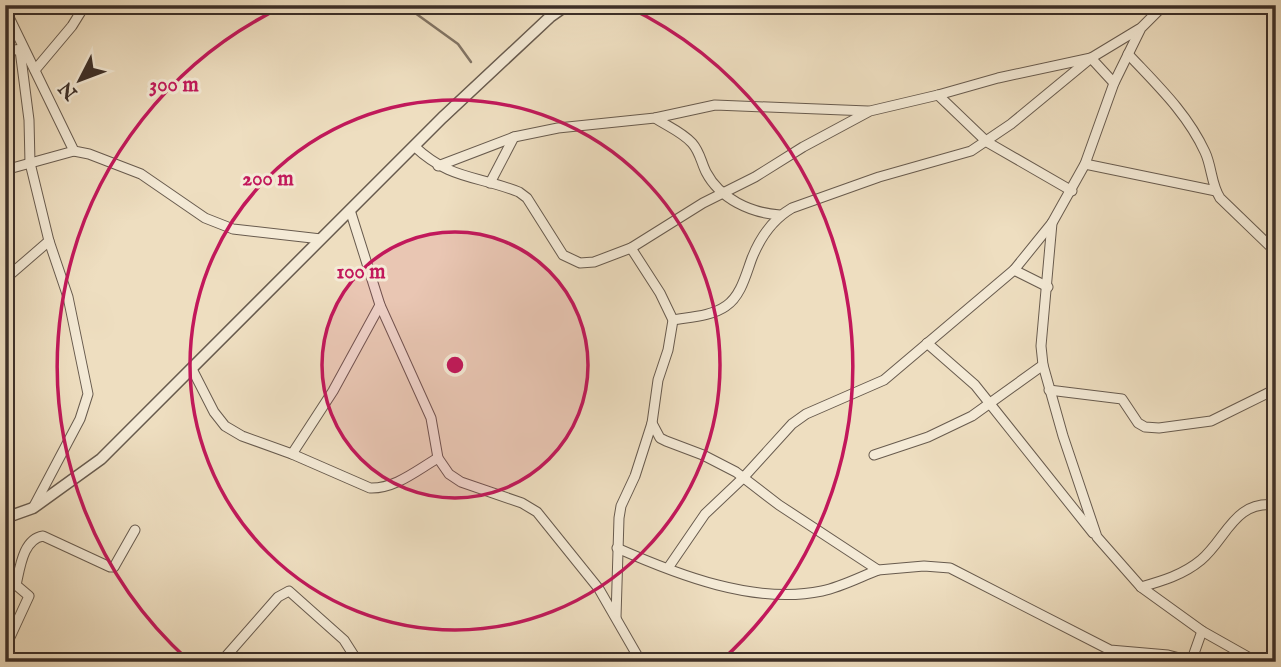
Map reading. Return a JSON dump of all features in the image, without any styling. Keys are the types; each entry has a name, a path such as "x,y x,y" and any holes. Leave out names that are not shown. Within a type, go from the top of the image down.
{"street":[{"path":"35,71 72,26 85,5"},
{"path":"5,518 33,508 101,459 414,146 550,17 567,5"},
{"path":"673,320 714,312 734,299 753,255 779,215 878,177 952,158 987,142 1091,58 1141,28 1164,5"},
{"path":"5,9 74,151"},
{"path":"668,568 705,514 743,478 792,424 806,414 884,380 1014,270 1052,223 1072,191 1115,83 1141,28"},
{"path":"5,51 23,49"},
{"path":"23,49 30,163 49,242 68,297 88,394 80,419 33,508"},
{"path":"1128,54 1171,99 1191,126 1206,155 1216,191 1229,208 1276,252"},
{"path":"414,146 438,166 452,173 519,192 527,198 557,248 568,259 594,262 631,248 870,111 998,78 1091,58"},
{"path":"1091,58 1115,83"},
{"path":"938,95 987,142 1072,191"},
{"path":"438,166 514,137 558,128 655,118 728,104 870,111"},
{"path":"655,118 691,142 699,153 705,171 722,194 763,214 779,215"},
{"path":"490,183 514,137"},
{"path":"5,170 74,151 89,154 141,174 205,218 233,229 321,239"},
{"path":"1085,164 1216,191"},
{"path":"350,210 380,305 430,418 438,458 449,474 461,482 522,503 537,512 599,589 638,660"},
{"path":"1052,223 1041,346 1043,365 1097,537"},
{"path":"5,279 49,242"},
{"path":"616,620 617,548 621,506 635,477 652,423 673,320 660,293 631,248"},
{"path":"1014,270 1048,287"},
{"path":"292,454 333,391 380,305"},
{"path":"927,343 962,372 1141,587 1202,631 1256,662"},
{"path":"874,456 928,437 972,416 1043,365"},
{"path":"192,369 214,412 225,426 242,436 292,454 370,488 382,488 438,458"},
{"path":"1049,390 1122,399 1138,423 1145,427 1159,428 1211,421 1276,389"},
{"path":"652,423 660,438 704,455 743,478 790,513 878,570"},
{"path":"1141,587 1170,579 1202,559 1243,512 1253,505 1276,505"},
{"path":"5,648 29,596 16,585 28,544 35,537 43,536 110,568 114,567 135,530"},
{"path":"617,548 711,583 761,593 818,592 878,570 924,566 950,569 1110,650 1168,655 1193,661 1202,631"},
{"path":"221,662 278,597 289,591 344,640 358,662"}],"waterway":[{"path":"404,5 458,44 471,62"}]}
